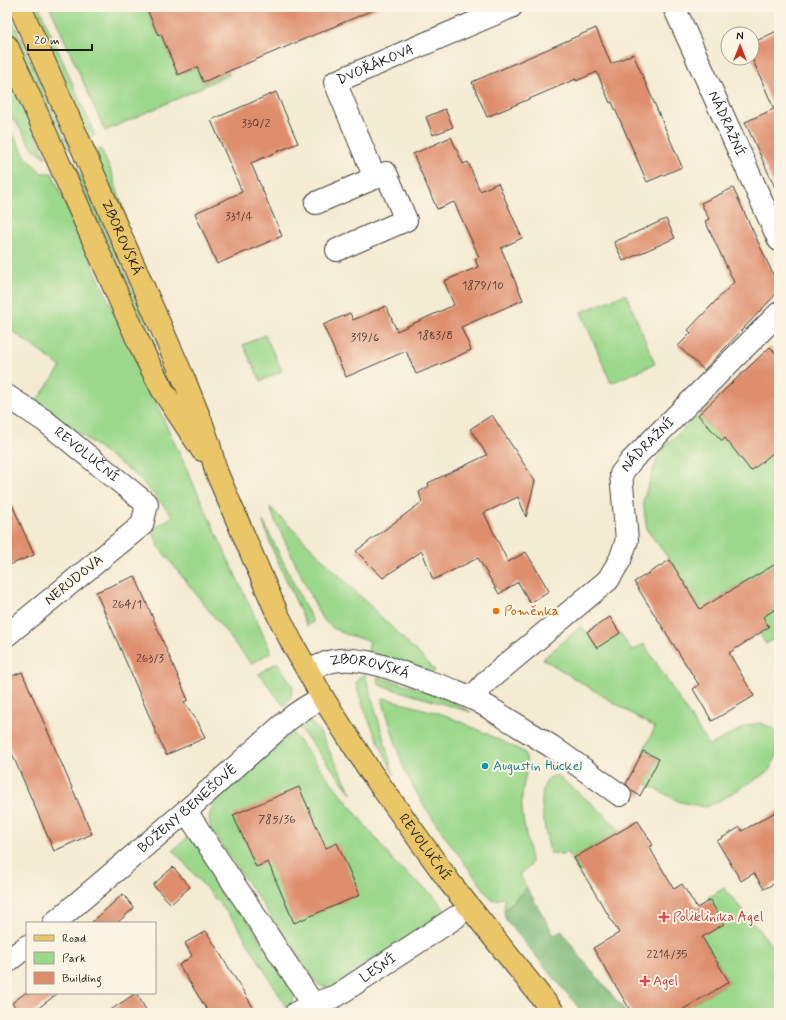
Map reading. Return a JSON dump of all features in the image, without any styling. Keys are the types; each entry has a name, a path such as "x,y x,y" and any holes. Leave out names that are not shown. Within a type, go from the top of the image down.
{"main road":[{"name":"ZBOROVSKÁ","path":"20,7 188,391 204,431 216,471 277,613 309,672"},
{"name":"ZBOROVSKÁ","path":"7,46 143,352 163,391 216,471"},
{"name":"REVOLUČNÍ","path":"309,672 323,698 370,771 451,884 554,1013"}],"street":[{"name":"DVOŘÁKOVA","path":"375,178 335,82 511,7"},
{"name":"NÁDRAŽNÍ","path":"674,7 779,240"},
{"path":"316,202 386,173 406,220 337,250"},
{"name":"NÁDRAŽNÍ","path":"472,698 487,681 608,580 620,560 627,540 621,474 631,461 779,313"},
{"name":"REVOLUČNÍ","path":"7,396 45,421 147,504 142,525"},
{"name":"NERUDOVA","path":"7,635 142,525"},
{"name":"ZBOROVSKÁ","path":"309,672 322,664 332,661 341,660 367,662 456,691 472,698 551,746 620,795"},
{"name":"BOŽENY BENEŠOVÉ","path":"55,922 186,812 293,716 307,706 323,698"},
{"path":"186,812 304,1008"},
{"name":"LESNÍ","path":"304,1008 336,996 456,917"},
{"path":"7,962 26,947"}],"green space":[{"path":"29,7 39,7 95,135 87,139"},
{"path":"50,7 146,7 158,35 161,34 178,75 197,67 204,82 228,72 229,75 105,131"},
{"path":"7,8 69,148 65,150 7,19"},
{"path":"7,70 46,158 32,147 15,121 7,116"},
{"path":"7,128 26,157 42,173 52,173 92,264 271,652 251,664 159,547 152,530 173,516 138,477 36,401 61,367 7,327 7,173 14,169 7,153"},
{"path":"101,149 111,171 126,217 122,218 93,152"},
{"path":"74,160 156,344 154,347 152,346 71,162"},
{"path":"626,294 655,364 611,383 581,312"},
{"path":"265,335 282,371 261,381 243,345"},
{"path":"779,387 779,562 721,596 728,652 670,560 647,530 643,501 660,451 698,415 722,441"},
{"path":"270,507 435,670 433,673 368,652 370,641 343,633 331,627 321,617"},
{"path":"263,521 313,622 307,626 271,546"},
{"path":"779,607 779,636 766,644 759,633 763,617"},
{"path":"581,626 597,647 620,633 632,651 644,644 709,746 748,725 760,723 773,728 779,738 779,752 768,772 706,807 680,802 646,784 659,759 643,751 655,728 543,659"},
{"path":"277,662 293,686 291,697 284,706 259,674"},
{"path":"365,674 394,775 369,721 358,691 356,683 359,677"},
{"path":"377,677 408,685 448,700 471,712 379,685"},
{"path":"384,698 445,715 524,752 527,768 522,795 522,812 531,862 528,868 519,874 527,888 508,906 504,912 505,898 492,900 423,804 404,770 382,699"},
{"path":"305,722 311,723 318,729 352,794 298,726"},
{"path":"292,732 395,863 436,898 446,912 333,987 323,987 316,982 212,831 209,818 210,812 216,801"},
{"path":"557,775 605,815 620,831 578,855 577,853 574,855 582,871 579,873 567,852 563,854 550,853 544,824 542,801 546,783 551,777"},
{"path":"188,837 194,840 222,881 216,886 227,902 234,898 294,994 293,1000 287,1008 236,923 173,850"},
{"path":"527,888 554,935 562,931 577,953 627,1013 583,1013 506,920 504,912 508,906"},
{"path":"724,888 779,954 779,1013 677,1013 729,982 702,937 713,905 708,898"}],"building":[{"path":"146,7 380,7 203,82 197,67 178,75 161,34 158,35"},
{"path":"596,28 611,64 633,54 682,167 647,182 612,102 610,103 597,72 576,81 576,79 487,117 472,82"},
{"path":"779,30 779,196 745,122 774,109 755,66 760,66 760,39"},
{"path":"276,92 298,143 251,163 282,236 217,264 195,213 242,192 211,120"},
{"path":"445,109 453,127 433,135 426,117"},
{"path":"451,137 463,164 468,162 480,191 498,183 522,238 501,248 523,300 461,327 471,350 441,364 416,374 406,351 346,377 323,325 350,313 353,320 386,306 397,331 454,305 444,281 478,267 475,259 479,257 454,202 437,209 413,154"},
{"path":"733,188 779,287 779,291 704,370 678,346 691,333 688,330 734,282 705,221 709,219 701,203"},
{"path":"666,219 675,238 623,261 614,242"},
{"path":"770,347 779,357 779,448 751,471 725,438 722,441 698,415"},
{"path":"492,415 535,481 526,517 518,497 484,513 508,562 526,552 549,591 530,603 518,582 499,594 478,558 433,580 422,551 383,578 356,551 422,502 419,492 429,486 428,483 487,455 470,429"},
{"path":"7,493 34,555 7,566"},
{"path":"670,560 700,609 779,562 779,607 763,617 769,627 729,653 754,696 712,721 693,689 699,685 634,582"},
{"path":"135,576 188,700 184,702 198,722 205,738 166,755 96,592"},
{"path":"610,617 620,633 597,648 587,632"},
{"path":"22,672 92,834 54,851 7,742 7,678"},
{"path":"643,751 659,759 640,796 632,791 626,784"},
{"path":"299,787 326,848 337,843 360,895 294,923 268,862 256,867 233,815"},
{"path":"779,810 779,881 764,889 754,873 741,881 717,841 740,827 742,831"},
{"name":"Poliklinika Agel","path":"638,821 653,845 649,847 674,889 682,884 697,908 710,900 724,924 702,937 729,982 677,1013 632,1013 593,948 619,933 574,858"},
{"path":"173,867 190,887 171,904 153,885"},
{"path":"123,894 134,908 118,922 92,922"},
{"path":"206,931 253,1007 244,1013 209,1013 179,965 192,956 185,943"},
{"path":"25,993 57,994 32,1013 19,1013 12,1003"},
{"path":"137,994 148,1013 106,1013"}],"place":[{"name":"Poměnka","path":"496,611"},
{"name":"Augustin Hückel","path":"485,766"},
{"name":"Poliklinika Agel","path":"664,917"},
{"name":"Agel","path":"645,981"}]}
